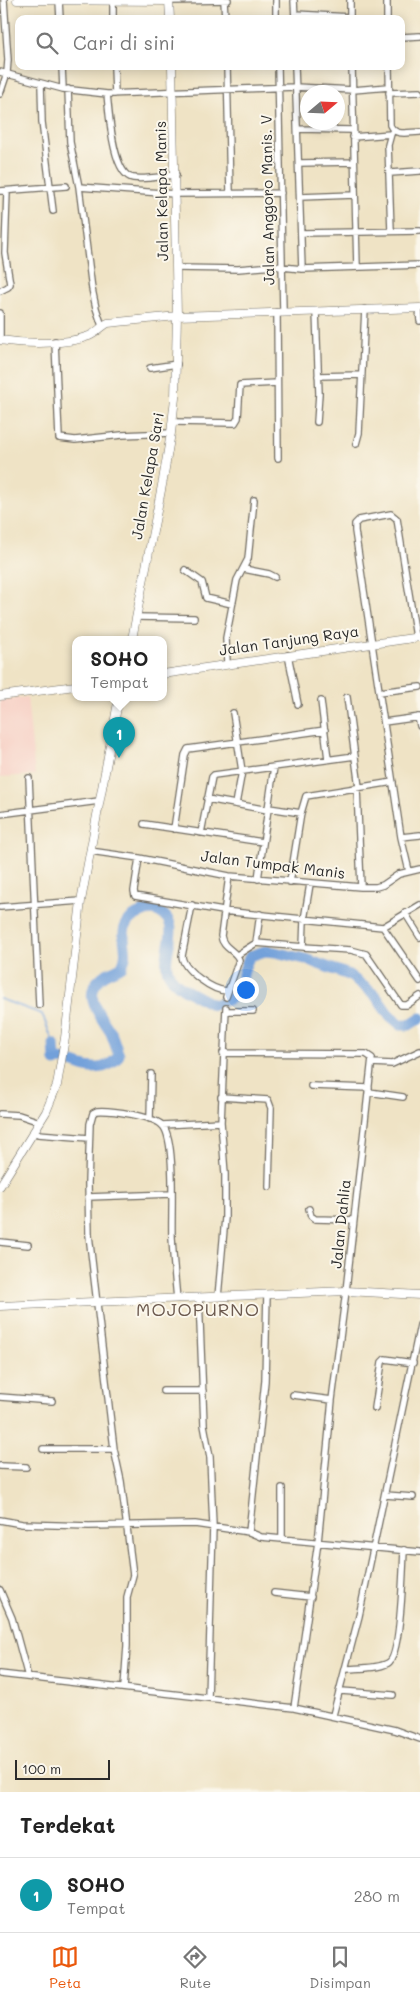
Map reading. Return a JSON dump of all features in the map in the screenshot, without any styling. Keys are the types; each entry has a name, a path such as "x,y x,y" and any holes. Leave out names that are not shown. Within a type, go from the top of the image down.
{"street":[{"path":"0,94 7,73 8,60 4,0"},
{"path":"17,0 228,0"},
{"path":"224,0 225,15"},
{"path":"276,0 276,15"},
{"path":"294,0 295,15"},
{"path":"350,0 350,15"},
{"path":"387,0 387,15"},
{"path":"60,1 60,15"},
{"path":"113,1 113,15"},
{"path":"169,1 170,15"},
{"path":"405,37 420,36"},
{"path":"63,70 70,142 79,188 92,289 102,326"},
{"path":"114,70 115,94"},
{"name":"Jalan Kelapa Manis","path":"172,70 176,175 177,316"},
{"path":"227,70 230,193"},
{"name":"Jalan Anggoro Manis. V","path":"278,70 282,267 277,383 278,458"},
{"path":"295,70 302,268"},
{"path":"352,70 352,130 358,267"},
{"path":"389,70 390,125 392,132 388,145 391,231"},
{"path":"0,72 41,84 107,94 295,87 420,92"},
{"path":"41,84 42,122 53,211"},
{"path":"107,94 112,144 126,173 134,178 176,175"},
{"path":"298,130 352,130"},
{"path":"353,137 392,132 420,132"},
{"path":"299,163 354,162"},
{"path":"390,173 420,171"},
{"path":"0,291 10,284 4,253 3,191 66,186"},
{"path":"79,188 175,194 282,193"},
{"path":"300,197 355,195"},
{"path":"301,233 420,232"},
{"path":"176,268 238,269 420,265"},
{"path":"0,313 0,340 13,342 82,338 91,335 108,323 177,316 419,308 420,321"},
{"path":"356,444 359,433 365,309"},
{"path":"316,311 317,422"},
{"name":"Jalan Kelapa Sari","path":"133,636 173,422 177,364 177,316"},
{"path":"55,341 59,438 75,440 122,435 171,433"},
{"path":"150,368 177,364"},
{"path":"318,376 361,375"},
{"path":"173,422 235,423 238,418 240,385 277,383"},
{"path":"227,664 226,638 237,580 248,559 254,500"},
{"path":"409,871 401,837 355,524 359,520 388,514 396,517 418,637"},
{"path":"244,569 275,577"},
{"path":"185,570 202,582 206,598 232,604"},
{"path":"136,617 194,618"},
{"name":"Jalan Tanjung Raya","path":"167,673 418,637"},
{"path":"288,655 298,704"},
{"path":"0,696 72,686"},
{"path":"379,692 420,686"},
{"path":"348,697 358,788 360,888"},
{"path":"0,1186 40,1122 53,1096 60,1073 81,901 118,701"},
{"path":"321,701 328,759"},
{"path":"233,714 242,770 236,804"},
{"path":"384,722 419,717 420,726"},
{"path":"174,829 185,755 188,749 324,730"},
{"path":"201,833 207,799 214,775 355,756"},
{"path":"258,879 274,767"},
{"path":"29,778 39,1005"},
{"path":"290,882 301,813 307,795 393,782"},
{"path":"207,799 301,813"},
{"path":"0,814 99,801"},
{"path":"144,824 263,842"},
{"path":"401,837 420,835"},
{"name":"Jalan Tumpak Manis","path":"90,851 139,858 229,876 360,888 376,888 399,874 420,868"},
{"path":"139,858 134,895 223,912 383,927 420,905"},
{"path":"229,876 223,912 222,940 228,950 238,956"},
{"path":"304,947 304,920 310,884"},
{"path":"0,907 81,901"},
{"path":"192,906 182,956 183,962 192,972 214,989 227,994 237,968 238,956"},
{"path":"405,913 420,937"},
{"path":"256,943 260,914"},
{"path":"383,927 420,981"},
{"path":"238,956 256,943 351,950 366,954 401,1005 408,1005 420,996"},
{"path":"218,1297 224,1218 225,1174 220,1122 226,1010 254,1011"},
{"path":"224,1053 366,1054 372,1058 372,1062 392,1064 420,1051"},
{"name":"Jalan Dahlia","path":"294,1708 318,1542 332,1400 372,1062"},
{"path":"150,1119 151,1074"},
{"path":"310,1086 369,1090 403,1097"},
{"path":"221,1097 268,1100 271,1108 269,1187"},
{"path":"124,1688 127,1646 127,1597 133,1575 128,1525 114,1450 89,1235 88,1197 91,1117 97,1111 150,1119 162,1125 220,1122"},
{"path":"0,1114 19,1116 40,1122"},
{"path":"162,1125 166,1131 170,1149 172,1236 177,1299"},
{"path":"38,1134 90,1138"},
{"path":"88,1197 171,1194"},
{"path":"309,1209 311,1216 315,1219 354,1220"},
{"path":"0,1242 28,1245"},
{"path":"0,1306 346,1291 420,1296"},
{"path":"249,1532 266,1372 267,1294"},
{"path":"199,1297 204,1425 210,1457 213,1526 208,1698"},
{"path":"333,1715 346,1669 385,1495 420,1325"},
{"path":"375,1408 382,1362 386,1359 413,1363"},
{"path":"163,1391 203,1392"},
{"path":"293,1395 332,1400"},
{"path":"0,1397 52,1401"},
{"path":"43,1449 114,1450"},
{"path":"0,1466 26,1467"},
{"path":"282,1488 282,1538"},
{"path":"385,1495 413,1497"},
{"path":"0,1520 22,1524 89,1526 181,1524 213,1526 249,1532 257,1536 420,1552"},
{"path":"346,1669 387,1664 393,1659 400,1621 404,1550"},
{"path":"0,1590 12,1618 28,1677"},
{"path":"274,1593 311,1598"},
{"path":"0,1674 294,1708 395,1730 420,1739"},
{"path":"340,1691 393,1695"}],"shaded area":[{"path":"27,697 35,775 0,777 0,700"}],"waterway":[{"path":"54,1044 55,1061 67,1061 89,1068 108,1065 119,1055 111,1033 98,1013 93,998 93,991 102,977 122,966 125,954 124,930 127,923 137,915 150,910 159,912 170,924 171,932 167,957 169,974 177,984 213,1005 225,1001 238,992 245,965 250,956 265,951 305,959 349,975 375,995 389,1015 401,1025 409,1025 420,1018"},
{"path":"0,999 42,1014 54,1044"}],"place":[{"name":"SOHO","path":"119,758"}],"district":[{"name":"MOJOPURNO","path":"198,1310"}]}
